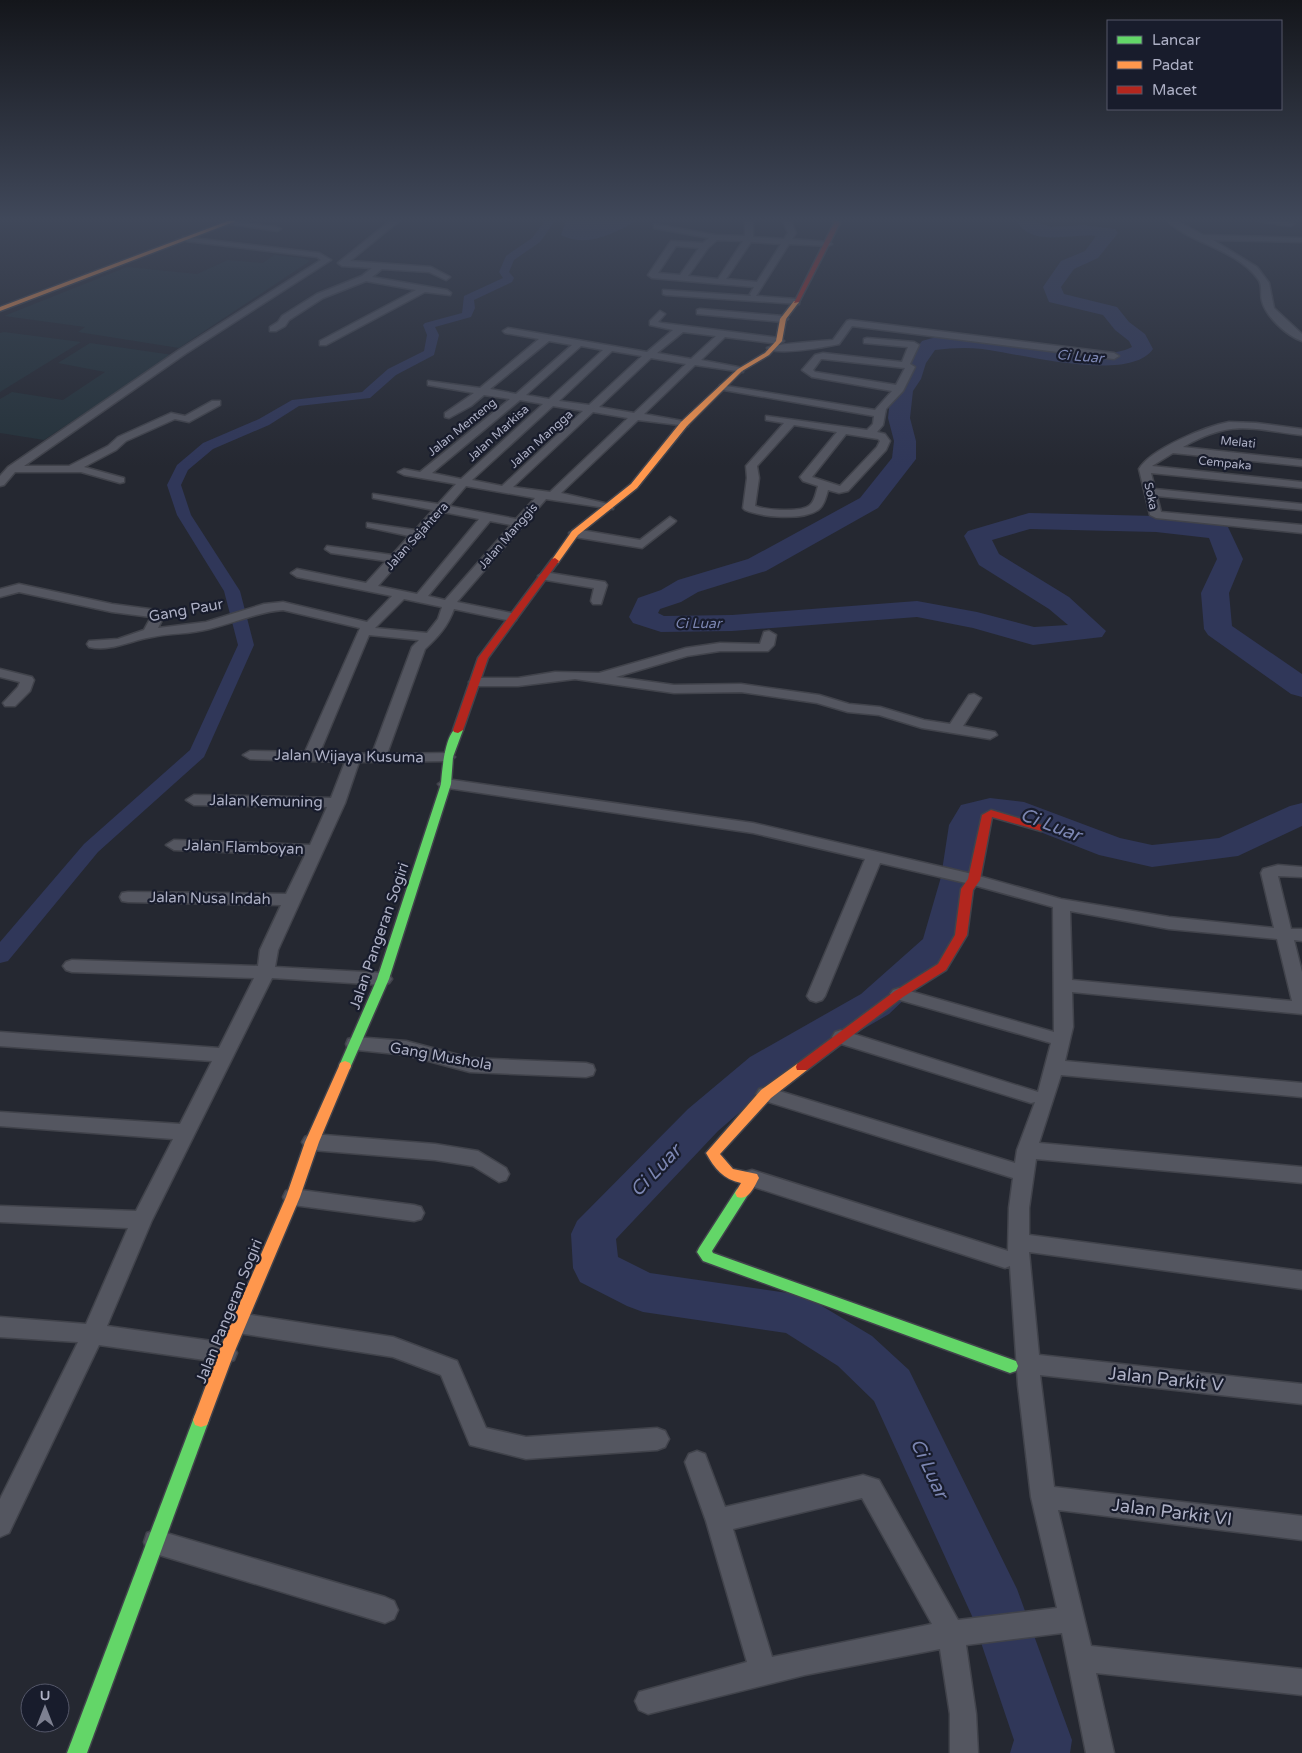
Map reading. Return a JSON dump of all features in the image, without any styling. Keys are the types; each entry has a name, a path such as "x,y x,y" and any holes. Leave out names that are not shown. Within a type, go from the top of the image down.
{"main road":[{"path":"0,309 16,303"},
{"path":"776,344 782,319 795,303"},
{"name":"Jalan Pangeran Sogiri","path":"78,1753 226,1353 293,1197 312,1142 383,979 446,784 448,757 484,658 511,617 584,523 609,507 639,481 684,424 740,370 766,354 776,344"},
{"path":"752,1178 735,1178 725,1173 720,1168 713,1153 766,1094 899,994 942,967 954,950 961,935 969,879 987,815 991,813 1041,828"},
{"path":"752,1178 704,1250 706,1255 1020,1365"}],"street":[{"path":"0,483 12,469 182,352 260,303"},
{"path":"274,329 282,324 284,319 309,303"},
{"path":"323,343 398,303"},
{"path":"1267,303 1286,327 1301,337"},
{"path":"700,312 782,319"},
{"path":"660,314 655,319 655,325 803,347 836,342 850,323 1114,356"},
{"name":"Jalan Mangga","path":"506,489 650,354 681,329"},
{"path":"508,331 740,370"},
{"name":"Jalan Manggis","path":"378,758 398,698 419,647 444,619 449,603 518,524 637,416 723,334"},
{"path":"449,415 483,391 546,338"},
{"path":"867,341 914,345 905,365"},
{"name":"Jalan Menteng","path":"422,475 517,398 579,343"},
{"name":"Jalan Markisa","path":"464,482 610,348"},
{"path":"869,434 878,426 880,411 899,389 910,367 823,356 818,357 807,370 812,374 899,389"},
{"path":"432,383 684,424"},
{"path":"726,384 880,411"},
{"path":"73,468 112,448 122,439 175,415 185,420 216,403"},
{"path":"770,418 881,436 885,441 852,483 839,490 806,477 843,431"},
{"path":"792,421 751,466 752,478 749,508 764,512 793,513 808,510 816,506 824,484"},
{"name":"Soka","path":"1302,432 1230,425 1170,449 1146,465 1145,469 1156,515 1302,529"},
{"name":"Melati","path":"1170,449 1302,462"},
{"path":"0,469 73,468 120,480"},
{"name":"Cempaka","path":"1145,469 1302,485"},
{"name":"Jalan Sejahtera","path":"404,472 609,507"},
{"name":"Jalan Sejahtera","path":"368,589 397,559 464,482"},
{"path":"1150,492 1302,507"},
{"path":"377,496 518,524"},
{"path":"420,598 487,518"},
{"path":"575,533 642,544 670,521"},
{"path":"371,525 418,534"},
{"path":"331,549 397,559"},
{"name":"Jalan Sejahtera","path":"297,573 511,617"},
{"path":"544,576 602,585 597,601"},
{"path":"0,593 9,589 19,588 112,608 159,614 149,633"},
{"path":"312,755 366,629 401,594"},
{"name":"Gang Paur","path":"94,644 119,643 149,633 207,626 269,607 283,606 366,629"},
{"path":"366,629 429,636"},
{"path":"601,677 686,652 720,647 763,648 768,645 769,635"},
{"path":"0,673 27,680 25,688 10,703"},
{"path":"476,682 518,682 555,676 601,677 646,686 674,689 741,688 819,699 848,708 880,711 922,724 990,735"},
{"path":"954,728 974,698"},
{"name":"Jalan Wijaya Kusuma","path":"250,755 378,758 448,757"},
{"path":"0,1525 93,1334 142,1220 184,1132 266,972 268,950 337,803 354,757"},
{"path":"446,784 752,828 969,879 1061,904 1169,923 1244,932 1302,935"},
{"name":"Jalan Kemuning","path":"194,800 337,803"},
{"name":"Jalan Flamboyan","path":"174,845 314,850"},
{"path":"816,996 874,857"},
{"path":"1063,985 1302,1008 1282,933 1274,884 1269,873 1278,870 1302,872"},
{"name":"Jalan Nusa Indah","path":"128,897 293,900"},
{"path":"1061,904 1064,1027 1046,1098 1027,1150 1019,1208 1020,1365 1029,1385 1043,1497 1081,1658 1100,1753"},
{"path":"72,966 266,972 383,979"},
{"path":"899,994 1049,1037"},
{"path":"841,1038 1031,1096"},
{"path":"0,1039 225,1055"},
{"name":"Gang Mushola","path":"355,1044 406,1048 470,1065 586,1070"},
{"path":"1053,1067 1302,1090"},
{"path":"766,1094 1017,1171"},
{"path":"0,1119 184,1132"},
{"path":"312,1142 435,1152 478,1159 499,1174"},
{"path":"1027,1150 1302,1174"},
{"path":"752,1178 1005,1259"},
{"path":"293,1197 414,1214"},
{"path":"0,1214 142,1220"},
{"path":"1018,1242 1302,1280"},
{"path":"238,1323 393,1348 448,1368 478,1437 526,1448 657,1439"},
{"path":"0,1327 93,1334 226,1353"},
{"name":"Jalan Parkit V","path":"1020,1365 1302,1394"},
{"path":"696,1462 718,1521 763,1671"},
{"path":"718,1521 867,1486 875,1495 955,1633 963,1714 964,1753"},
{"name":"Jalan Parkit VI","path":"1043,1497 1302,1528"},
{"path":"156,1542 385,1610"},
{"path":"648,1701 763,1671 955,1633 1072,1619"},
{"path":"1081,1658 1302,1682"}],"shaded area":[{"path":"37,303 247,303 179,348 78,332 85,327 4,316"},
{"path":"0,333 81,342 0,392"},
{"path":"90,343 173,355 44,440 0,433 0,399 12,392 63,400 105,372 58,363"}],"waterway":[{"path":"0,956 91,848 198,753 246,645 232,591 184,515 174,485 182,468 208,446 264,422 296,403 366,395 392,372 430,353 433,335 429,325 467,315 468,303"},
{"name":"Ci Luar","path":"1076,303 1110,311 1122,326 1138,338 1143,349 1129,357 1108,360 1057,356 981,342 955,341 929,345 916,362 910,379 902,391 899,418 905,441 904,459 869,503 842,516 757,565 688,586 671,596 648,604 643,617 661,624 732,623 917,609 977,620 1033,636 1092,631 1059,603 988,559 977,536 1029,521 1156,524 1219,532 1230,559 1215,593 1218,629 1302,688"},
{"name":"Ci Luar","path":"1040,1753 1043,1740 997,1609 892,1386 855,1351 795,1314 643,1292 596,1268 593,1234 703,1120 764,1068 875,1004 940,944 959,877 966,825 973,812 990,808 1012,809 1111,847 1152,856 1226,848 1302,813"},
{"path":"1043,1740 1053,1753"}],"traffic: fast":[{"path":"345,1066 383,979 446,784 448,757 458,730"},
{"path":"742,1193 704,1252 708,1257 1010,1366"},
{"path":"77,1753 201,1420"}],"traffic: slow":[{"path":"0,309 16,303"},
{"path":"555,561 575,533 634,486 684,424 740,370 767,354 779,341 783,319 795,303"},
{"path":"201,1420 226,1353 293,1197 312,1142 345,1066"},
{"path":"742,1193 752,1178 738,1177 728,1173 720,1165 713,1153 766,1094 802,1067"}],"traffic: jam":[{"path":"458,730 483,658 555,561"},
{"path":"802,1067 899,994 942,967 961,935 967,889 974,880 987,815 991,813 1041,828"}]}
